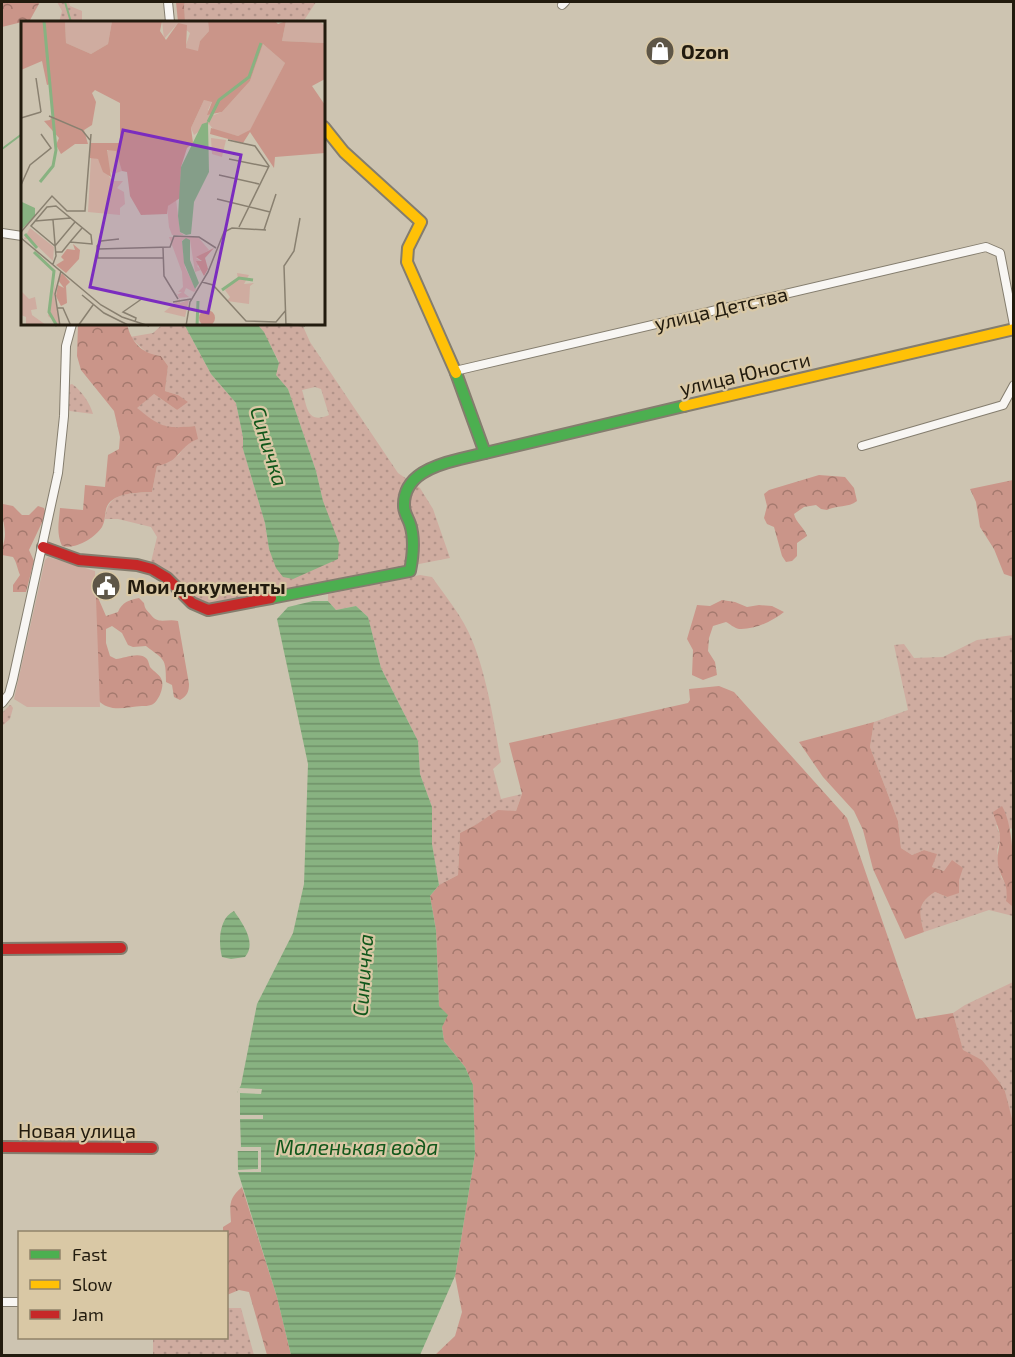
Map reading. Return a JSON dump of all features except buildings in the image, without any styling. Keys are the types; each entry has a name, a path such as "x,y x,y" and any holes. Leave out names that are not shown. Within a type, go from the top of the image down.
{"street":[{"path":"168,2 170,21"},
{"path":"326,130 344,152 421,222 408,248 407,262 455,371 485,453"},
{"path":"2,232 21,236"},
{"name":"улица Детства","path":"455,371 986,247 1000,253 1014,327"},
{"path":"2,703 9,693 13,679 58,473 64,416 66,346 71,326"},
{"name":"улица Юности","path":"43,548 67,557 91,562 138,565 153,569 167,578 192,604 208,610 410,571 413,543 404,507 409,482 424,470 485,453 1014,327"},
{"path":"862,446 1003,405 1014,385"},
{"path":"2,949 121,948"},
{"name":"Новая улица","path":"2,1147 152,1148"},
{"path":"2,1302 18,1302"}],"shaded area":[{"path":"57,2 69,2 70,6 82,11 82,21 59,21 62,11"},
{"path":"184,2 316,2 304,21 185,21"},
{"path":"161,326 185,326 211,374 236,403 243,437 243,449 265,523 269,549 323,501 316,471 288,389 275,375 279,362 259,326 303,326 310,342 398,473 420,488 433,509 450,558 213,604 201,602 164,568 151,562 157,537 151,527 118,519 105,519 110,503 115,499 128,494 152,492 157,466 179,455 195,426 163,426 136,408 154,394 177,410 178,395 165,391 168,366 161,356 149,355 130,337 153,333","holes":["315,387 321,389 329,415 321,417 312,415 302,390"]},
{"path":"72,384 85,397 93,414 68,409 69,385"},
{"path":"48,557 95,571 100,707 27,707 14,699 45,560"},
{"path":"420,575 432,577 464,623 472,640 490,700 501,762 493,769 501,799 522,794 516,811 477,824 460,833 458,875 439,885 432,844 432,807 420,774 418,741 381,668 368,617 356,606 336,610 328,601 328,594"},
{"path":"1013,635 1013,829 996,825 1001,838 997,850 1001,877 1008,887 1006,900 1013,907 1013,916 989,910 924,932 921,919 922,904 935,892 947,897 944,871 932,867 936,854 924,850 912,855 901,848 898,821 870,747 874,722 908,710 894,645 904,644 914,658 943,657 977,640"},
{"path":"10,705 13,708 10,719 2,726 2,713"},
{"path":"1013,982 1013,1127 1005,1091 982,1060 963,1051 953,1013"},
{"path":"228,1308 241,1308 254,1355 153,1355 153,1339 228,1339"}],"green space":[{"path":"2,2 40,2 30,20 2,27"},
{"path":"176,2 184,2 185,21 178,21"},
{"path":"78,326 128,326 138,346 148,353 161,356 168,366 165,391 178,395 188,402 177,410 154,394 137,408 158,423 169,427 195,426 198,439 186,446 171,461 157,466 152,492 115,498 107,507 99,531 84,542 67,547 62,546 59,536 60,508 83,510 85,485 105,487 108,455 119,449 120,437 114,411 81,370 77,356"},
{"path":"819,475 845,477 854,488 857,501 850,505 827,510 816,505 804,507 794,514 807,536 797,543 797,556 792,561 786,562 782,556 774,527 767,524 764,518 767,506 764,494 769,490"},
{"path":"1014,480 1013,577 1004,574 994,549 980,527 976,502 970,489"},
{"path":"3,504 13,506 22,515 29,515 38,506 44,508 46,514 29,550 34,561 26,592 13,592 13,585 20,575 13,557 2,555 5,534"},
{"path":"89,592 96,593 106,616 118,612 126,602 139,598 146,610 157,620 178,621 189,684 188,692 184,697 180,700 174,697 172,685 166,682 164,663 160,657 146,646 128,645 122,633 112,626 106,629 106,643 110,656 116,659 136,655 144,657 160,677 162,687 154,704 149,706 113,708 107,707 98,700"},
{"path":"722,600 747,607 772,606 784,612 769,622 751,628 739,629 726,622 713,626 708,651 715,662 717,675 703,680 692,675 693,650 687,639 697,605 710,606"},
{"path":"719,686 734,692 847,818 916,1019 953,1013 963,1050 982,1060 1005,1091 1014,1127 1013,1355 435,1355 455,1336 462,1312 455,1276 475,1154 473,1085 465,1067 444,1041 439,1006 436,930 430,896 439,885 458,875 460,833 498,810 516,811 522,794 509,743 688,703 689,689"},
{"path":"874,722 870,747 898,821 901,848 912,855 924,850 937,854 932,867 944,871 952,860 963,868 959,880 959,893 947,897 935,892 929,896 921,909 924,932 905,939 873,869 863,830 854,811 823,777 799,742"},
{"path":"1002,806 1011,840 1013,907 1006,901 1006,885 998,864 1000,837 993,812"},
{"path":"242,1187 277,1297 291,1355 267,1355 249,1292 239,1290 228,1295 228,1231 223,1231 223,1227 231,1222 230,1211 234,1195"}],"water":[{"path":"185,326 259,326 279,363 276,375 288,389 316,471 323,501 339,543 338,559 293,579 283,577 276,568 243,449 243,437 236,403 211,374"},
{"name":"Маленькая вода","path":"313,601 328,601 336,610 356,606 368,617 381,668 418,741 420,774 432,807 432,844 439,885 430,896 436,930 439,1006 448,1015 442,1027 444,1041 465,1067 473,1085 475,1154 455,1276 420,1355 291,1355 277,1297 238,1172 237,1093 241,1085 257,1004 293,933 304,884 308,764 277,619 288,607"},
{"path":"234,911 247,934 250,946 245,957 231,959 222,957 220,938 225,919"}],"pier":[{"path":"239,1088 262,1089 261,1094 240,1093 240,1115 263,1115 263,1119 240,1119 241,1147 261,1147 261,1172 238,1172 237,1170 258,1169 258,1151 237,1151 237,1093"}],"waterway":[{"name":"Синичка","path":"65,2 71,21"},
{"path":"2,149 21,135"}],"traffic: fast":[{"path":"456,373 485,453"},
{"path":"271,598 410,571 413,542 412,530 404,509 405,495 415,479 431,468 460,459 684,406"}],"traffic: slow":[{"path":"326,130 344,152 421,222 408,248 407,262 456,373"},
{"path":"684,406 1014,329"}],"traffic: jam":[{"path":"43,547 79,560 137,565 152,569 167,578 192,603 208,610 271,598"},
{"path":"2,949 121,948"},
{"path":"2,1147 152,1148"}],"place":[{"name":"Ozon","path":"660,51"},
{"name":"Мои документы","path":"106,586"}]}
